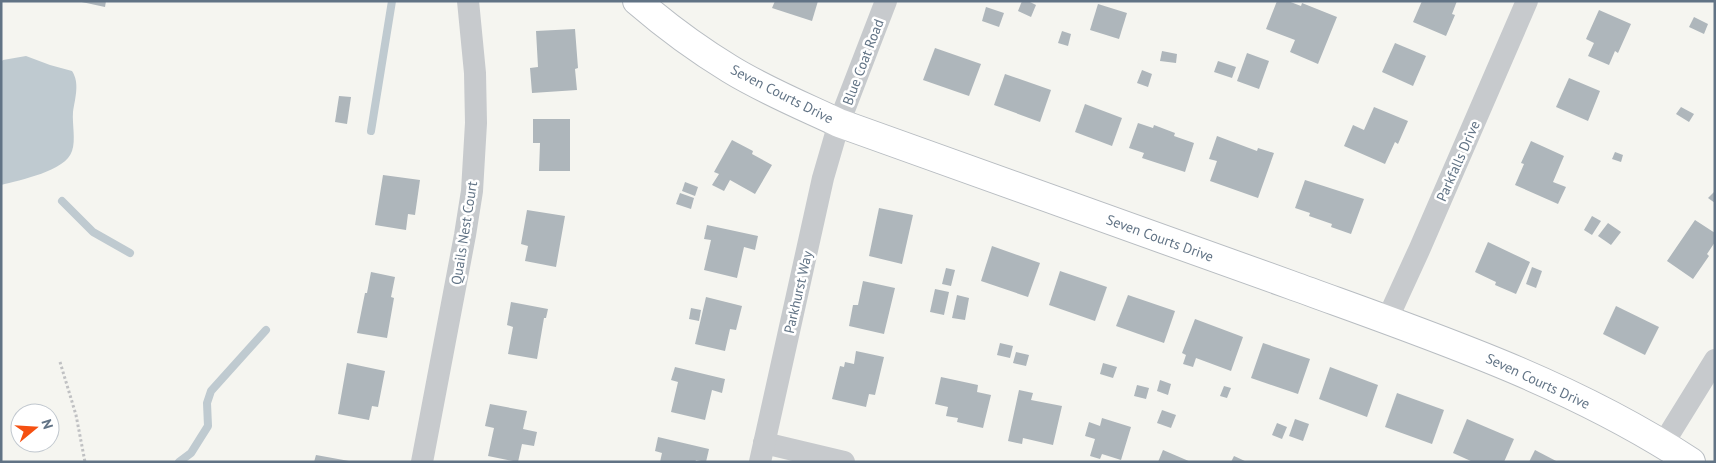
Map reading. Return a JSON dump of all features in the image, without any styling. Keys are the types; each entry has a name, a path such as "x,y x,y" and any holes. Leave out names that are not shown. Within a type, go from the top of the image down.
{"street":[{"name":"Quails Nest Court","path":"422,462 472,191 476,123 475,73 468,1"},
{"name":"Seven Courts Drive","path":"637,1 669,28 730,69 774,93 839,123 1486,357 1564,391 1663,444 1691,462"},
{"name":"Blue Coat Road","path":"839,123 886,1"},
{"name":"Parkfalls Drive","path":"1387,320 1527,1"},
{"name":"Parkhurst Way","path":"762,452 823,178 839,123"},
{"path":"1663,444 1715,360"},
{"path":"762,452 844,462"}],"path":[{"path":"60,362 76,416 85,462"}],"shaded area":[{"path":"26,56 72,71 76,80 73,112 73,147 68,158 52,169 1,185 1,62"}],"building":[{"path":"77,1 106,1 105,7"},
{"path":"775,1 818,1 812,21 772,8"},
{"path":"1022,1 1028,1 1036,5 1031,17 1018,11"},
{"path":"1277,1 1288,1 1301,6 1302,3 1337,17 1318,64 1290,52 1295,40 1266,29"},
{"path":"1422,1 1457,1 1452,14 1455,15 1446,36 1413,22"},
{"path":"1098,4 1127,13 1119,39 1090,30"},
{"path":"986,7 1004,13 999,27 982,21"},
{"path":"1599,10 1631,24 1618,53 1615,51 1609,65 1588,56 1594,43 1586,39"},
{"path":"1694,17 1708,24 1704,34 1689,27"},
{"path":"575,29 578,68 575,69 577,90 532,93 530,68 538,67 536,31"},
{"path":"1062,31 1071,34 1068,46 1058,43"},
{"path":"1395,43 1426,56 1413,86 1382,72"},
{"path":"935,48 981,64 969,96 923,80"},
{"path":"1162,51 1177,54 1176,63 1160,61"},
{"path":"1247,53 1269,61 1259,89 1237,81"},
{"path":"1218,61 1236,67 1232,78 1214,72"},
{"path":"1142,70 1152,74 1148,87 1137,83"},
{"path":"1005,74 1051,90 1040,122 994,105"},
{"path":"1569,78 1600,91 1588,121 1556,107"},
{"path":"339,96 351,97 347,124 335,122"},
{"path":"1085,104 1122,118 1112,146 1075,132"},
{"path":"1374,107 1408,121 1398,144 1395,142 1385,164 1344,146 1353,125 1364,130"},
{"path":"1681,107 1694,114 1689,122 1676,114"},
{"path":"533,119 570,119 570,171 539,171 540,143 533,143"},
{"path":"1138,123 1153,128 1154,125 1175,133 1174,136 1194,143 1185,172 1142,158 1144,153 1129,148"},
{"path":"1217,136 1257,151 1258,148 1274,153 1258,198 1210,181 1217,161 1209,159"},
{"path":"732,140 753,151 752,154 772,165 755,194 730,180 724,191 712,185 719,174 714,172"},
{"path":"1531,141 1564,156 1553,182 1566,187 1558,204 1515,185 1524,164 1521,163"},
{"path":"1615,152 1623,155 1621,162 1612,159"},
{"path":"383,175 420,180 415,215 408,214 406,230 375,225"},
{"path":"1305,180 1364,199 1351,234 1331,227 1332,224 1309,216 1310,213 1295,208"},
{"path":"685,182 698,187 695,196 682,191"},
{"path":"1715,191 1715,203 1708,198"},
{"path":"680,193 694,198 691,209 676,204"},
{"path":"879,208 913,215 902,264 869,256"},
{"path":"527,210 565,216 556,267 525,261 528,246 521,244"},
{"path":"1592,216 1601,221 1592,235 1584,230"},
{"path":"1695,220 1715,233 1715,242 1707,254 1709,256 1693,279 1667,261"},
{"path":"1608,223 1621,232 1611,245 1598,236"},
{"path":"707,225 758,236 755,250 744,247 737,278 704,270 711,240 704,239"},
{"path":"1488,242 1530,262 1516,294 1495,285 1496,282 1475,272"},
{"path":"992,246 1040,263 1028,297 981,281"},
{"path":"1532,267 1542,271 1536,288 1526,284"},
{"path":"946,268 955,270 951,286 942,284"},
{"path":"1060,271 1107,287 1095,321 1049,305"},
{"path":"371,272 395,277 391,297 394,298 387,338 357,333"},
{"path":"863,281 895,288 884,334 849,326 853,305 858,305"},
{"path":"935,289 949,292 944,315 930,312"},
{"path":"957,295 969,298 965,320 952,318"},
{"path":"1128,295 1175,311 1164,343 1116,326"},
{"path":"706,297 742,306 736,330 730,329 725,351 695,344"},
{"path":"511,302 548,309 546,318 544,318 537,359 508,354 513,327 507,325"},
{"path":"1616,306 1659,327 1645,355 1603,334"},
{"path":"691,308 701,310 699,321 689,319"},
{"path":"1195,319 1243,337 1231,371 1196,358 1193,367 1183,364 1186,355 1182,353"},
{"path":"1000,343 1013,346 1010,358 997,355"},
{"path":"1263,343 1310,359 1298,394 1251,378"},
{"path":"856,351 884,357 875,395 869,394 866,407 832,399 840,366 844,367 845,362 854,364"},
{"path":"1016,352 1029,355 1026,366 1013,363"},
{"path":"347,363 385,371 378,407 372,406 369,420 338,414"},
{"path":"1103,363 1117,367 1113,378 1100,374"},
{"path":"675,367 725,379 722,393 712,390 705,420 671,412 678,382 671,380"},
{"path":"1330,367 1378,385 1367,417 1319,399"},
{"path":"941,377 978,385 977,392 991,395 983,428 957,422 958,418 946,416 948,407 935,404"},
{"path":"1160,380 1171,384 1168,395 1157,391"},
{"path":"1137,385 1149,388 1146,399 1134,396"},
{"path":"1224,386 1231,388 1227,398 1220,396"},
{"path":"1019,390 1033,393 1031,400 1062,406 1053,445 1023,438 1022,444 1008,441"},
{"path":"1397,393 1444,410 1432,444 1385,427"},
{"path":"490,404 527,411 523,429 537,432 534,446 522,444 518,462 488,456 494,428 485,426"},
{"path":"1162,410 1176,415 1171,428 1157,423"},
{"path":"1102,418 1131,427 1121,460 1102,454 1100,459 1090,456 1095,439 1085,436 1089,422 1100,426"},
{"path":"1295,419 1309,424 1303,441 1289,436"},
{"path":"1467,419 1514,439 1504,462 1473,462 1453,453"},
{"path":"1277,423 1287,427 1282,439 1272,435"},
{"path":"658,437 709,449 706,462 696,460 695,462 660,462 662,453 655,451"},
{"path":"1163,450 1191,462 1158,462"},
{"path":"1535,450 1558,462 1529,462"},
{"path":"316,455 349,461 349,462 314,462"},
{"path":"1234,456 1247,462 1231,462"}],"waterway":[{"path":"371,131 392,1"},
{"path":"62,201 93,232 130,253"},
{"path":"179,462 191,453 208,426 207,403 211,391 266,330"}]}
